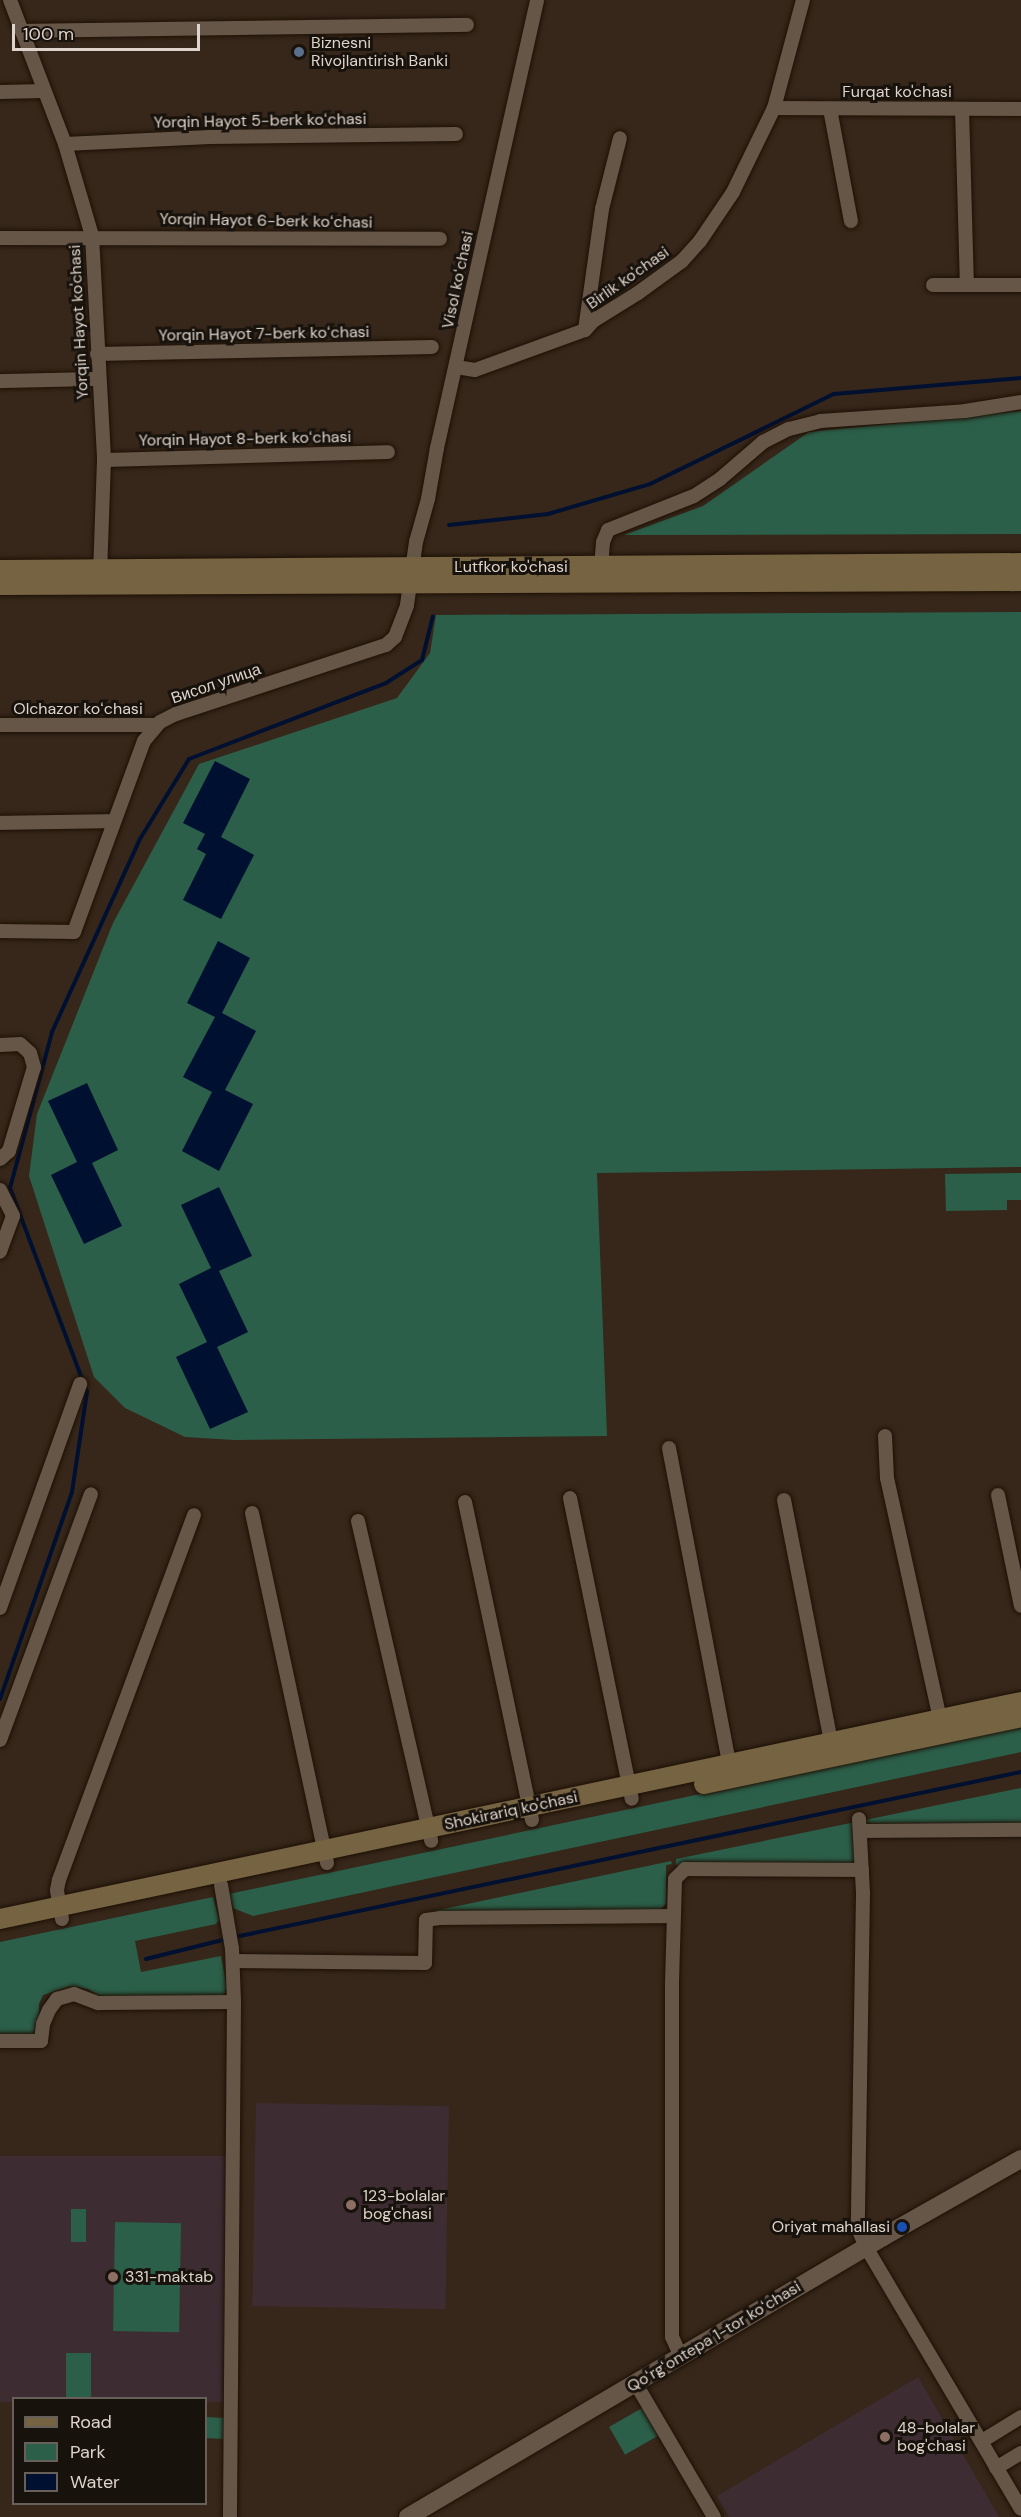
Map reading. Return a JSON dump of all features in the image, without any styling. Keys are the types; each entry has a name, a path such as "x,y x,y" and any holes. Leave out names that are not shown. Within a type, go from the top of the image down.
{"main road":[{"name":"Lutfkor ko'chasi","path":"412,575 601,566 1021,563"},
{"name":"Lutfkor ko'chasi","path":"0,570 100,577"},
{"name":"Lutfkor ko'chasi","path":"0,585 100,577 412,575 1021,581"},
{"name":"Shokirariq ko'chasi","path":"0,1932 61,1913 942,1726 1021,1702"},
{"name":"Shokirariq ko'chasi","path":"942,1726 1021,1717"},
{"name":"Shokirariq ko'chasi","path":"0,1919 61,1913 221,1886 325,1857"}],"street":[{"name":"Yorqin Hayot ko'chasi","path":"10,0 65,144 92,236 104,459 100,577"},
{"name":"Visol koʻchasi","path":"412,575 537,0"},
{"name":"Birlik ko'chasi","path":"456,367 475,370 585,330 593,321 661,278 700,241 733,192 774,108 803,0"},
{"path":"21,31 468,25"},
{"path":"0,92 44,91"},
{"name":"Furqat ko'chasi","path":"774,108 1021,109"},
{"path":"830,109 851,221"},
{"path":"962,109 967,285"},
{"name":"Yorqin Hayot 5-berk koʻchasi","path":"65,144 210,137 456,134"},
{"path":"585,330 596,268 596,241 620,138"},
{"name":"Yorqin Hayot 6-berk koʻchasi","path":"0,238 92,236 441,239"},
{"path":"933,285 1021,285"},
{"name":"Yorqin Hayot 7-berk koʻchasi","path":"97,354 432,347"},
{"path":"0,381 98,379"},
{"path":"601,566 603,543 608,530 694,496 720,479 763,442 789,429 820,421 965,411 1021,402"},
{"name":"Yorqin Hayot 8-berk koʻchasi","path":"104,459 388,452"},
{"name":"Висол улица","path":"156,725 176,714 392,642 398,630 412,575"},
{"name":"Olchazor koʻchasi","path":"0,725 156,725"},
{"path":"0,931 74,932 144,741 156,725"},
{"path":"0,823 113,821"},
{"path":"0,1045 20,1044 30,1053 34,1067 9,1151 0,1159"},
{"path":"0,1190 13,1216 0,1252"},
{"path":"0,1608 80,1384"},
{"path":"885,1436 887,1478 942,1726"},
{"path":"669,1448 731,1771"},
{"path":"0,1740 91,1494"},
{"path":"998,1496 1021,1606"},
{"path":"570,1498 631,1792"},
{"path":"784,1500 832,1749"},
{"path":"465,1502 530,1813"},
{"path":"252,1513 325,1857"},
{"path":"61,1913 57,1890 59,1880 194,1515"},
{"path":"358,1521 429,1835"},
{"path":"1021,1830 860,1825 862,1870 858,2229 866,2247 1021,2509"},
{"path":"681,2357 672,2337 675,1879 685,1869 862,1870"},
{"path":"221,1886 233,1955 234,2002 230,2517"},
{"path":"233,1955 425,1963 426,1915 673,1916"},
{"path":"0,2041 41,2041 43,2024 49,2010 57,1999 74,1994 98,2003 234,2002"},
{"name":"Qoʻrgʻontepa 1-tor koʻchasi","path":"408,2517 866,2247 1021,2159"},
{"path":"636,2384 714,2517"},
{"path":"982,2441 1021,2417"},
{"path":"996,2468 1021,2453"}],"shaded area":[{"name":"123-bolalar bog'chasi","path":"256,2103 449,2106 445,2309 252,2306"},
{"name":"331-maktab","path":"0,2156 226,2156 227,2402 207,2402 207,2397 12,2397 12,2402 0,2402"},
{"name":"48-bolalar bog'chasi","path":"918,2377 999,2517 729,2517 717,2496"}],"green space":[{"path":"1021,411 1021,534 624,535 703,506 809,432"},
{"path":"1021,612 1021,1167 597,1173 607,1436 234,1440 185,1437 125,1408 94,1377 29,1176 37,1114 113,923 199,764 397,698 430,653 436,615"},
{"path":"1021,1173 1021,1200 1007,1200 1007,1210 946,1211 945,1174"},
{"path":"1021,1726 1021,1752 253,1916 233,1908 229,1894"},
{"path":"1021,1788 1021,1823 856,1823 855,1861 852,1864 676,1865 676,1859"},
{"path":"671,1861 672,1864 666,1865 666,1903 661,1909 652,1911 434,1911"},
{"path":"213,1897 219,1920 216,1924 135,1941 141,1972 221,1956 227,1988 224,1995 213,1998 190,1995 103,1998 88,1989 71,1986 43,1995 39,2004 39,2029 35,2035 0,2037 0,1942"},
{"path":"71,2209 86,2209 86,2242 71,2242"},
{"path":"115,2222 181,2223 179,2332 113,2331"},
{"path":"66,2353 91,2353 91,2397 66,2397"},
{"path":"642,2408 658,2436 625,2455 609,2427"},
{"path":"207,2417 225,2418 224,2439 207,2438"}],"water":[{"path":"215,761 250,779 221,837 254,855 221,919 183,900 206,854 197,849 205,834 183,823"},
{"path":"218,941 250,958 222,1013 256,1031 225,1090 253,1104 219,1171 182,1151 212,1092 183,1077 215,1017 187,1003"},
{"path":"87,1083 118,1150 92,1163 122,1226 84,1244 51,1175 77,1162 48,1101"},
{"path":"219,1187 252,1256 219,1271 248,1332 217,1347 248,1412 210,1429 176,1357 207,1342 179,1284 211,1268 181,1205"}],"waterway":[{"path":"449,525 548,514 650,484 834,394 1021,378"},
{"path":"0,1699 72,1492 87,1392 10,1188 52,1032 140,839 189,759 386,683 422,660 433,616"},
{"path":"235,1937 1021,1772"},
{"path":"146,1959 227,1939"}],"place":[{"name":"Biznesni Rivojlantirish Banki","path":"299,52"},
{"name":"123-bolalar bog'chasi","path":"351,2205"},
{"name":"Oriyat mahallasi","path":"902,2227"},
{"name":"331-maktab","path":"113,2277"},
{"name":"48-bolalar bog'chasi","path":"885,2437"}]}
